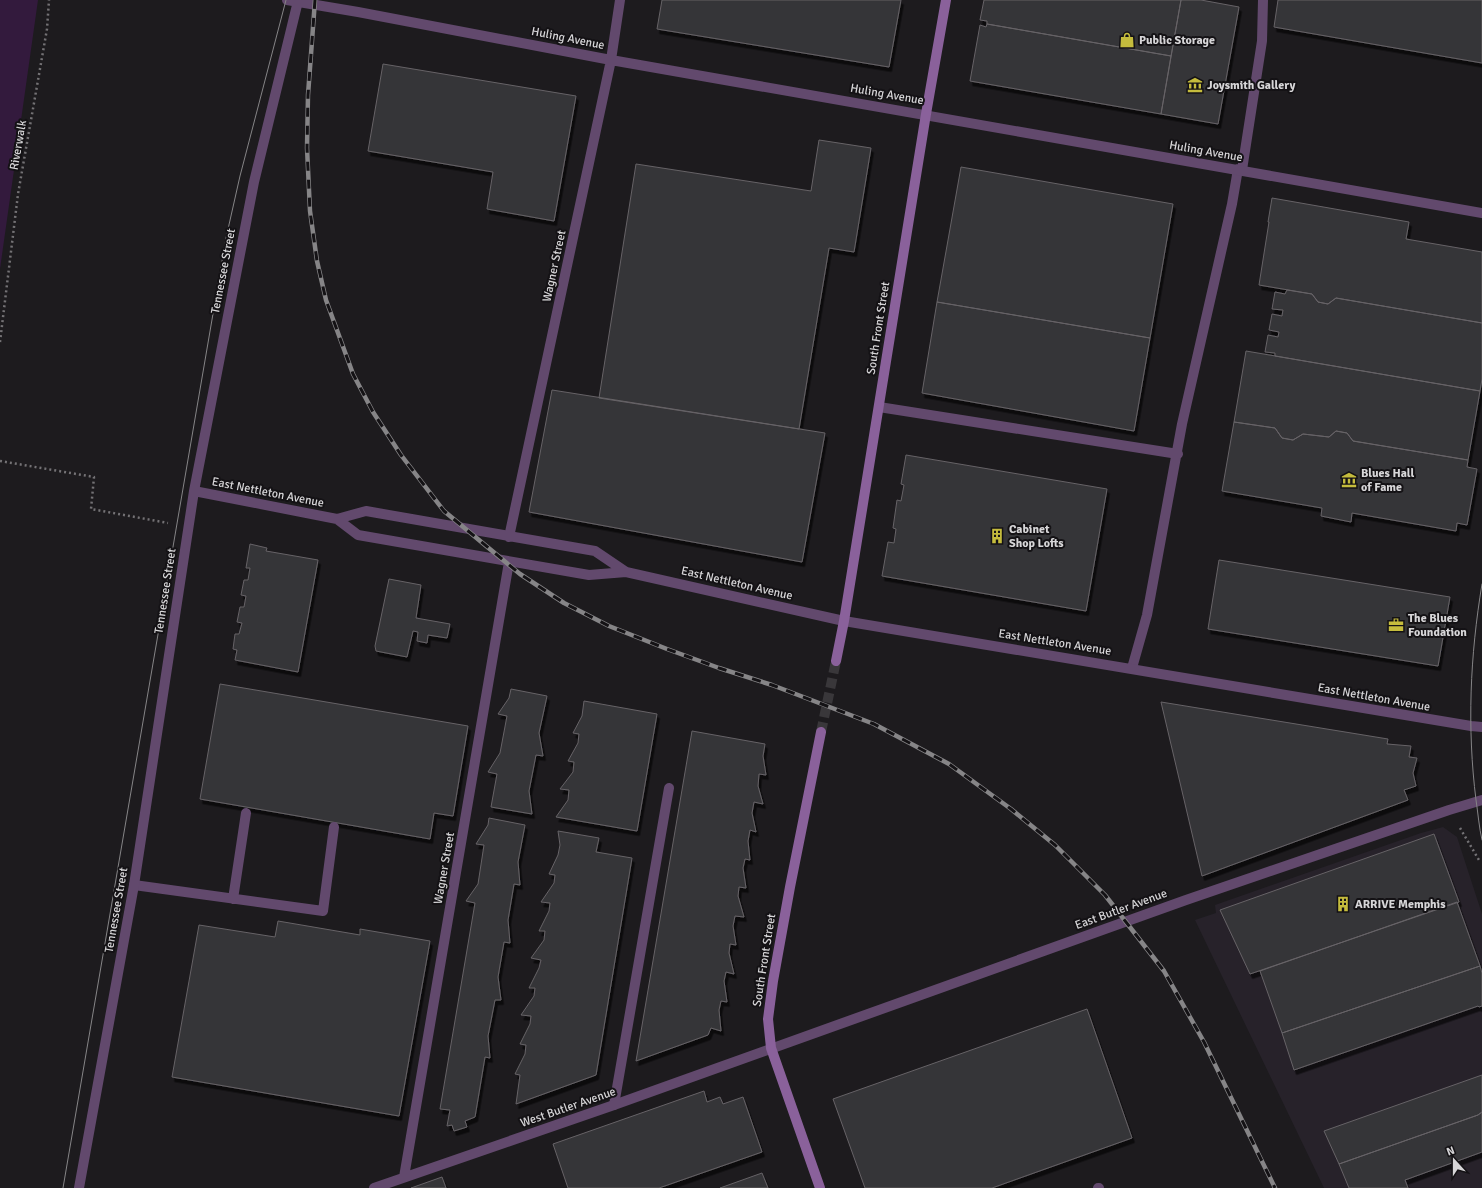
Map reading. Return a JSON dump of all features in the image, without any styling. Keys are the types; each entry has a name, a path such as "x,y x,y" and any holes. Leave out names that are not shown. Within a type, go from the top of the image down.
{"main road":[{"name":"South Front Street","path":"836,661 844,621 926,114 946,0"},
{"name":"South Front Street","path":"820,1188 771,1048 768,1019 773,981 790,887 821,732"}],"street":[{"name":"Huling Avenue","path":"288,0 611,60 926,114 1482,213"},
{"name":"Wagner Street","path":"510,537 611,60 620,0"},
{"path":"1132,668 1147,615 1178,454 1182,424 1240,170 1262,41 1263,0"},
{"name":"Tennessee Street","path":"79,1188 134,885 194,491 254,182 298,1"},
{"path":"879,407 1178,454"},
{"name":"East Nettleton Avenue","path":"194,491 337,518 366,511 595,552 626,572"},
{"name":"East Nettleton Avenue","path":"337,518 358,535 589,575 626,572 844,621 1482,727"},
{"name":"Wagner Street","path":"404,1178 509,562"},
{"path":"614,1105 669,788"},
{"name":"East Butler Avenue","path":"771,1048 1186,900 1482,800"},
{"path":"233,899 246,813"},
{"path":"134,885 324,911 334,827"},
{"name":"West Butler Avenue","path":"374,1188 614,1105 771,1048"}],"path":[{"name":"Riverwalk","path":"0,342 18,194 47,28 49,0"},
{"path":"0,461 94,477 91,509 177,525 188,530"},
{"path":"1449,810 1479,860"}],"shaded area":[{"path":"0,0 38,0 0,269"},
{"path":"1443,827 1457,837 1482,914 1482,1188 1324,1188 1195,920 1216,913 1215,905 1421,833"}],"building":[{"path":"662,0 901,0 889,67 657,29"},
{"name":"Public Storage","path":"984,0 1181,0 1171,56 987,24 987,21 980,20"},
{"name":"Joysmith Gallery","path":"1181,0 1201,0 1239,7 1218,124 1161,114"},
{"path":"1278,0 1482,0 1482,63 1274,27"},
{"path":"987,24 1171,56 1161,114 970,81 980,25 986,27"},
{"path":"383,64 576,96 554,221 487,209 493,172 368,151"},
{"path":"819,140 871,148 854,252 829,248 799,429 599,398 636,164 811,191"},
{"path":"961,167 1173,204 1150,338 937,302"},
{"path":"1272,198 1409,222 1406,239 1482,252 1482,323 1336,298 1328,304 1318,302 1312,294 1259,285"},
{"path":"1287,290 1312,294 1318,302 1328,304 1336,298 1482,323 1482,379 1480,391 1275,356 1275,353 1265,352 1268,335 1278,337 1279,332 1269,330 1272,314 1282,316 1283,310 1272,309 1275,292 1285,294"},
{"path":"937,302 1150,338 1134,431 922,393"},
{"path":"1246,351 1480,391 1468,460 1353,441 1347,433 1336,431 1329,437 1303,434 1293,440 1282,438 1275,428 1234,422"},
{"path":"552,390 825,433 802,562 529,512"},
{"name":"Blues Hall of Fame","path":"1234,422 1275,428 1282,438 1293,440 1303,434 1329,437 1336,431 1347,433 1353,441 1468,460 1467,467 1477,469 1467,525 1457,523 1456,531 1352,513 1351,522 1321,516 1322,508 1222,491"},
{"name":"Cabinet Shop Lofts","path":"906,455 1107,489 1086,611 882,576 888,542 894,543 896,529 893,528 897,500 901,501 904,485 901,484"},
{"path":"250,544 267,548 266,551 318,560 298,672 235,660 237,650 233,649 235,634 239,634 242,623 237,622 240,607 244,607 246,596 241,595 244,580 248,580 250,568 246,568"},
{"path":"1219,560 1450,597 1438,666 1208,629"},
{"path":"389,579 421,585 416,618 450,624 447,638 428,635 427,643 417,641 418,632 413,631 407,657 376,651 375,646"},
{"path":"220,684 468,726 453,816 434,813 430,839 200,799"},
{"path":"511,689 547,696 539,733 543,756 536,755 529,791 532,814 491,807 497,774 488,772 500,753 507,716 498,714 509,698"},
{"path":"584,701 657,714 637,831 556,817 568,800 569,790 560,789 573,772 574,762 568,761 578,743 579,734 573,733 582,716"},
{"path":"1161,702 1388,739 1387,744 1411,746 1409,757 1417,758 1413,773 1416,786 1404,790 1408,800 1202,876"},
{"path":"692,731 765,744 763,756 766,775 759,774 758,786 763,804 754,802 752,813 756,832 750,830 748,841 750,860 745,859 743,868 746,888 739,887 738,896 744,917 735,916 733,926 736,945 730,944 729,953 734,974 726,972 724,981 727,1002 721,1001 719,1010 721,1031 711,1028 708,1035 636,1061"},
{"path":"489,818 525,825 518,862 520,885 514,884 508,920 510,943 504,942 498,977 501,1000 495,1000 488,1036 490,1058 485,1057 475,1117 465,1121 467,1127 454,1131 452,1125 447,1126 450,1110 440,1109 475,903 466,901 478,884 484,845 476,844 488,825"},
{"path":"558,831 599,838 596,852 632,858 596,1075 516,1104 520,1075 515,1074 525,1054 526,1045 520,1044 530,1024 531,1016 521,1015 534,996 535,988 529,988 539,968 541,960 531,958 544,940 545,931 539,931 549,911 550,903 541,902 554,883 555,875 549,874 558,855 560,845"},
{"name":"ARRIVE Memphis","path":"1434,834 1459,902 1250,974 1220,910"},
{"path":"1457,902 1480,966 1282,1033 1260,971"},
{"path":"278,921 360,935 360,929 430,941 399,1116 172,1077 199,925 275,937"},
{"path":"1480,966 1482,973 1482,1006 1478,1006 1294,1070 1282,1033"},
{"path":"1087,1009 1132,1138 992,1188 865,1188 833,1099"},
{"path":"1482,1075 1482,1112 1478,1115 1339,1164 1324,1131"},
{"path":"704,1091 707,1102 720,1097 723,1104 743,1097 762,1152 659,1188 568,1188 553,1144"},
{"path":"1482,1112 1482,1152 1405,1180 1408,1188 1349,1188 1339,1164 1478,1115"},
{"path":"762,1173 768,1188 720,1188"},
{"path":"442,1177 446,1188 411,1188"}],"tunnel":[{"path":"821,732 836,661"}],"tram line":[{"path":"63,1188 226,238 240,176 286,0"},
{"path":"1482,584 1472,665 1471,692 1471,746 1473,773 1482,840"}],"railway":[{"path":"315,0 308,95 307,148 310,211 317,261 326,300 353,374 373,412 401,455 444,511 520,574 564,603 609,626 667,649 772,685 874,724 949,764 1011,809 1055,845 1105,895 1164,971 1204,1042 1275,1188"}],"place":[{"name":"Public Storage","path":"1127,40"},
{"name":"Joysmith Gallery","path":"1195,85"},
{"name":"Blues Hall of Fame","path":"1349,480"},
{"name":"Cabinet Shop Lofts","path":"997,536"},
{"name":"The Blues Foundation","path":"1396,625"},
{"name":"ARRIVE Memphis","path":"1343,904"}]}
